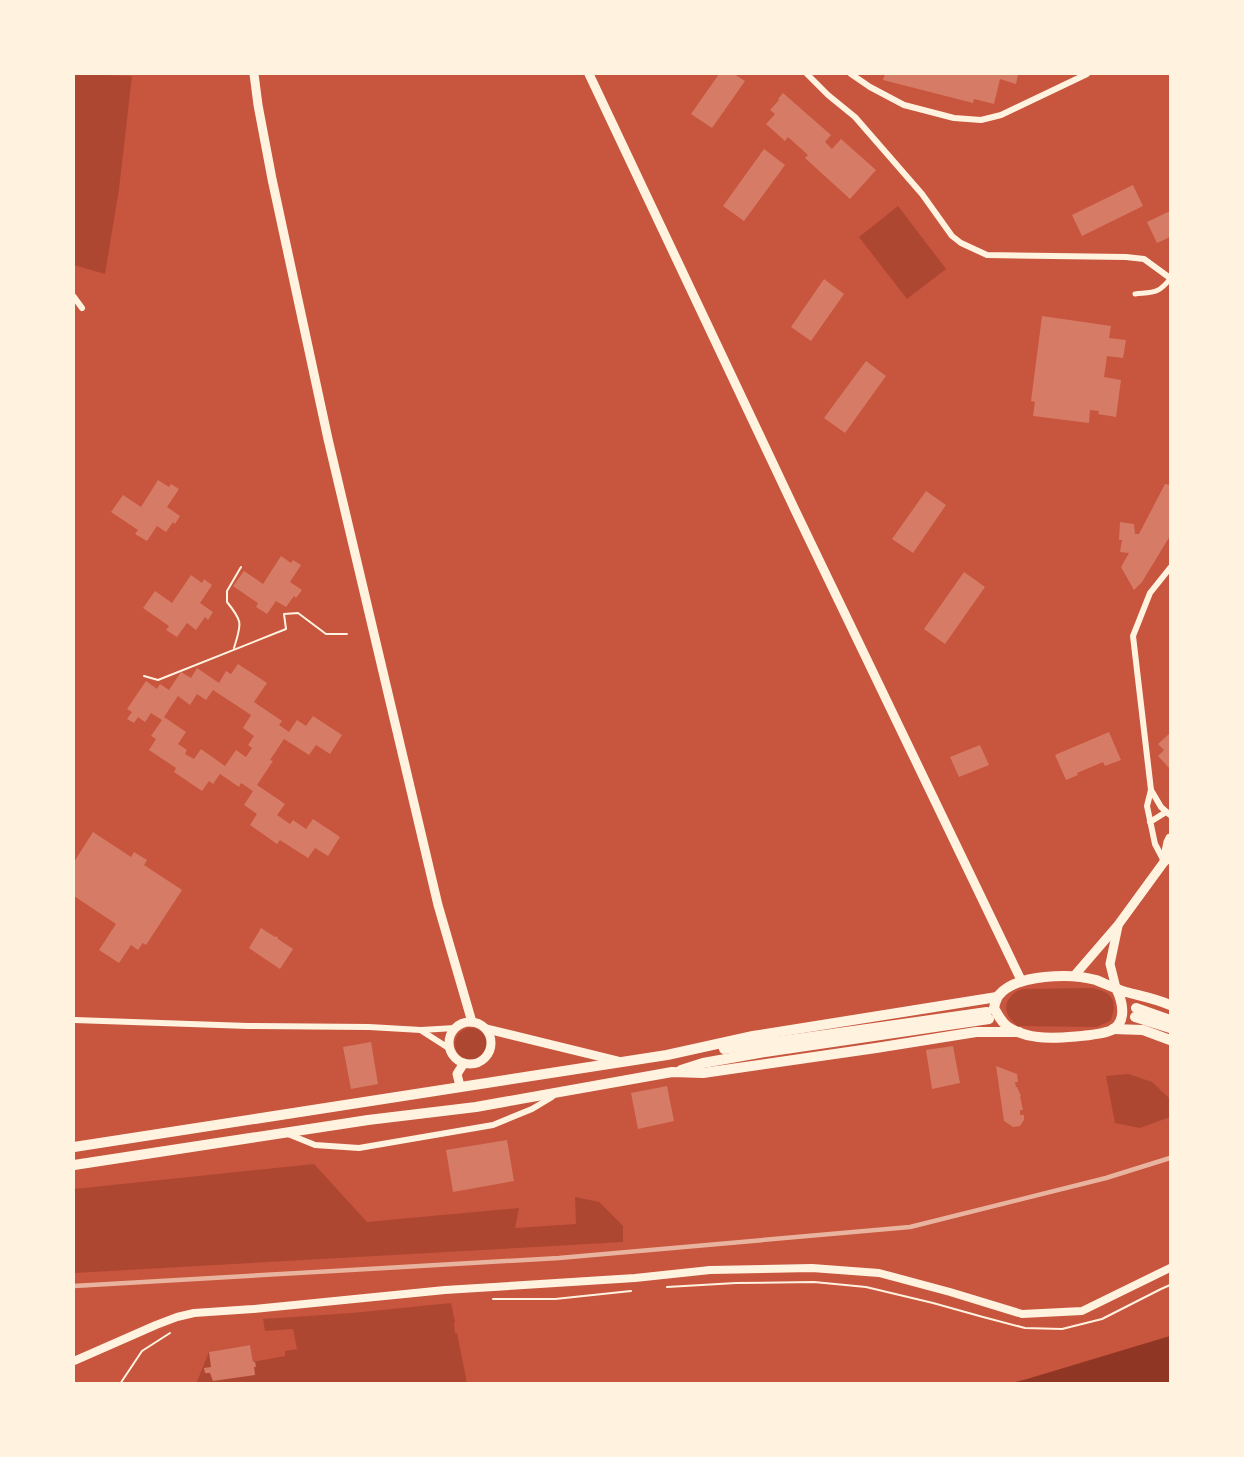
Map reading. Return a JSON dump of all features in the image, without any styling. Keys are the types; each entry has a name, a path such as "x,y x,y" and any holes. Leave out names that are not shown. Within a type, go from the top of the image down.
{"main road":[{"path":"254,74 272,179 326,431 438,905 472,1022"},
{"path":"588,74 1022,982"},
{"path":"1074,976 1118,925 1167,860 1170,837"},
{"path":"1113,1029 1120,1022 1123,1008 1110,964 1118,925"},
{"path":"1170,1005 1095,980 1074,976 1046,977 1009,986 997,997 994,1008 1000,1020 1008,1027 1039,1037 1084,1036 1113,1029 1143,1030 1170,1040"},
{"path":"667,1055 753,1036 997,997"},
{"path":"1170,1020 1136,1012 1170,1028"},
{"path":"74,1147 619,1061 988,1015 703,1063 672,1072 476,1107 368,1120 74,1165"},
{"path":"487,1029 491,1042 488,1055 477,1063 471,1064 464,1063 453,1055 449,1041 451,1034 463,1023 472,1022 487,1029 619,1061"},
{"path":"672,1072 703,1073 976,1032 1019,1032"},
{"path":"460,1086 457,1074 464,1063"}],"street":[{"path":"807,74 855,117 922,194 952,236 961,243 987,255 1144,259 1170,278 1158,292 1135,294"},
{"path":"851,74 904,105 954,118 981,120 1001,115 1087,74"},
{"path":"74,297 82,308"},
{"path":"1167,860 1155,844 1147,806 1151,790 1133,636 1150,593 1170,568"},
{"path":"1150,822 1168,813 1161,807 1151,790"},
{"path":"74,1020 421,1030 455,1028"},
{"path":"421,1030 450,1049"},
{"path":"285,1132 315,1145 359,1148 493,1125 532,1109 559,1093"},
{"path":"74,1361 156,1325 194,1313 445,1290 635,1278 710,1270 812,1268 879,1273 1022,1314 1082,1311 1170,1268"}],"path":[{"path":"234,648 241,625 238,616 227,603 227,591 241,567"},
{"path":"144,676 158,680 286,629 284,614 298,613 326,634 347,634"},
{"path":"659,1288 736,1283 814,1282 866,1287 1025,1328 1062,1329 1102,1318 1170,1285"},
{"path":"491,1299 555,1299 637,1290"},
{"path":"120,1383 142,1351 172,1331"}],"shaded area":[{"path":"74,74 132,76 119,189 105,274 74,265"},
{"path":"898,206 946,269 907,299 859,237"},
{"path":"1090,988 1108,994 1112,998 1114,1008 1110,1021 1097,1027 1017,1026 1006,1010 1011,996 1024,989"},
{"path":"471,1028 482,1033 487,1044 482,1055 471,1060 460,1055 455,1044 460,1033"},
{"path":"1128,1074 1152,1082 1170,1099 1170,1117 1140,1128 1115,1123 1106,1076"},
{"path":"314,1164 367,1222 519,1208 515,1228 576,1224 575,1197 599,1202 623,1226 623,1242 74,1273 74,1189"},
{"path":"451,1303 455,1333 457,1333 467,1383 196,1384 209,1352 250,1345 253,1362 285,1356 285,1351 297,1349 293,1329 265,1331 263,1319"},
{"path":"1170,1336 1170,1383 1011,1383 1027,1379"}],"building":[{"path":"719,74 734,74 745,81 712,128 691,114"},
{"path":"885,74 1018,74 1016,84 1000,79 994,104 974,99 973,103 883,80"},
{"path":"783,93 831,135 825,142 832,149 841,139 876,170 850,199 805,158 808,155 788,137 785,141 766,124 775,114 770,110"},
{"path":"764,149 785,165 744,221 723,206"},
{"path":"1133,185 1143,206 1082,236 1072,215"},
{"path":"1170,211 1170,237 1157,243 1147,222"},
{"path":"824,279 844,294 811,341 791,327"},
{"path":"1042,316 1111,326 1109,338 1126,340 1123,358 1107,356 1104,377 1121,380 1116,417 1090,410 1089,423 1033,416 1035,402 1031,401"},
{"path":"866,361 886,376 845,433 824,418"},
{"path":"158,480 169,487 171,484 179,489 167,507 180,516 166,532 157,526 147,541 135,534 138,530 111,512 123,495 141,507"},
{"path":"1165,484 1170,485 1170,536 1142,582 1134,590 1121,567 1129,553 1120,552 1122,540 1119,540 1120,522 1134,524 1135,534 1139,534"},
{"path":"926,491 946,505 913,553 892,539"},
{"path":"281,556 291,563 293,560 301,565 290,582 302,590 286,607 276,601 267,614 256,607 258,603 233,586 244,571 263,584"},
{"path":"964,572 985,587 945,644 924,629"},
{"path":"191,575 202,583 204,579 212,585 200,603 213,612 208,620 205,617 196,630 187,623 177,637 166,630 169,626 143,608 155,591 172,603"},
{"path":"238,664 267,683 254,702 282,721 279,725 289,732 297,720 306,726 313,716 342,735 330,754 316,745 309,755 284,739 257,785 285,804 277,815 290,824 293,820 306,829 313,819 340,837 328,856 315,848 308,858 280,840 277,844 250,825 257,814 244,805 253,791 241,783 239,787 220,774 213,784 209,781 202,791 174,772 176,768 149,750 156,739 151,736 162,720 151,713 145,722 138,717 134,723 127,719 132,712 127,709 146,681 157,689 160,684 169,690 181,672 191,678 197,668 219,683 226,671 231,674","holes":["213,690 251,715 243,728 254,736 248,745 252,748 246,757 236,750 225,766 201,749 194,759 185,754 187,750 178,744 186,732 164,717 178,696 190,705 197,694 206,700"]},
{"path":"1109,732 1121,760 1105,766 1103,762 1066,780 1055,755"},
{"path":"1170,733 1170,769 1158,756 1164,750 1158,744"},
{"path":"980,745 989,765 959,777 950,757"},
{"path":"93,832 131,857 134,852 147,860 144,865 182,890 146,945 143,943 138,950 131,945 119,963 99,950 116,924 74,896 74,862"},
{"path":"261,928 277,936 293,949 280,969 249,948"},
{"path":"371,1042 378,1084 351,1089 343,1047"},
{"path":"953,1046 960,1083 932,1089 926,1050"},
{"path":"996,1066 1017,1074 1018,1082 1015,1082 1021,1096 1023,1110 1020,1110 1020,1115 1024,1115 1020,1126 1013,1127 1004,1121"},
{"path":"667,1086 674,1121 638,1129 631,1093"},
{"path":"507,1140 514,1181 453,1192 446,1150"},
{"path":"250,1345 256,1367 254,1367 255,1375 213,1381 210,1373 205,1373 204,1368 211,1367 209,1352"}],"railway":[{"path":"74,1286 559,1258 910,1227 1106,1178 1170,1158"}]}
